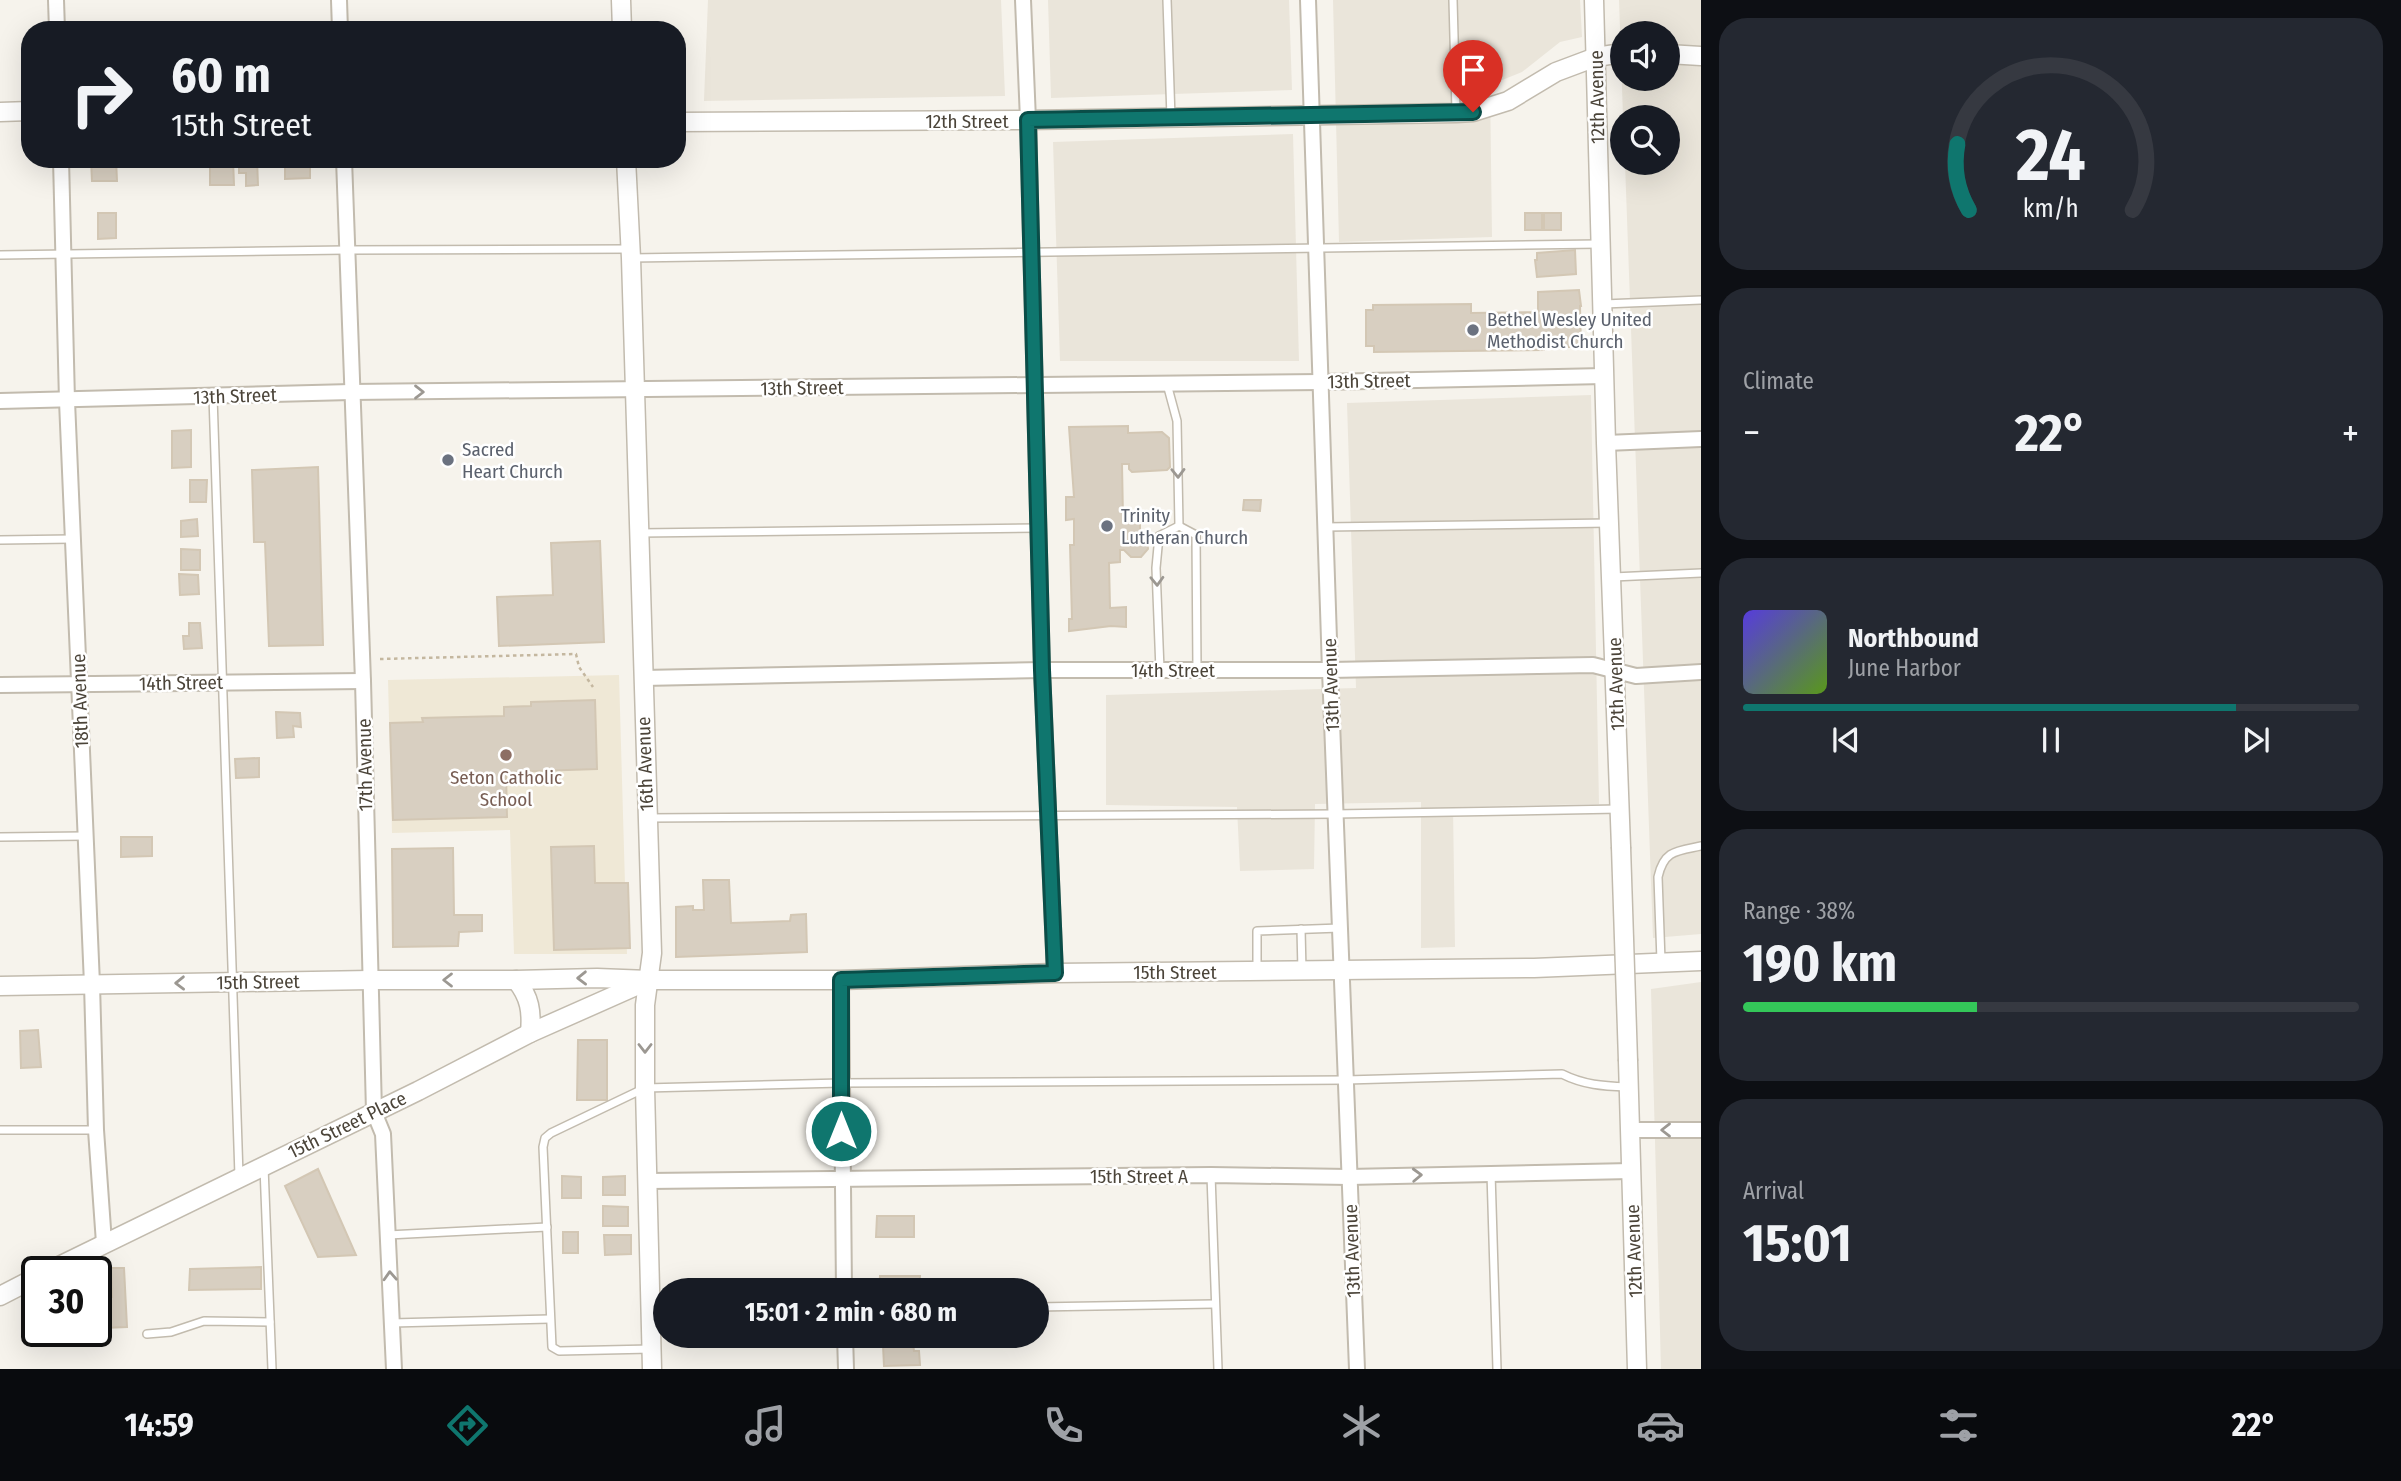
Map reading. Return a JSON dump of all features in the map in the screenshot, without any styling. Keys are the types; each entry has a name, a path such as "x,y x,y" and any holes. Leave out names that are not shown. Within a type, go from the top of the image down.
{"street":[{"path":"56,0 57,21"},
{"path":"339,0 340,21"},
{"path":"621,0 622,21"},
{"path":"1023,0 1042,670 1055,973"},
{"name":"13th Avenue","path":"1308,0 1335,814 1357,1369"},
{"name":"12th Avenue","path":"1594,0 1637,1369"},
{"name":"12th Street","path":"686,122 1457,113 1480,110 1508,101 1556,72 1596,57 1610,55"},
{"path":"1680,55 1701,56"},
{"path":"0,112 21,111"},
{"name":"18th Avenue","path":"61,168 72,539 80,684 96,1130 104,1243"},
{"name":"17th Avenue","path":"344,168 363,681 374,1112 383,1134 394,1369"},
{"name":"16th Avenue","path":"625,168 652,953 645,1005 652,1369"},
{"name":"13th Street","path":"0,401 351,392 1321,382 1604,376"},
{"path":"1606,443 1701,439"},
{"name":"14th Street","path":"643,678 1042,670 1330,670 1593,665 1636,676 1701,672"},
{"name":"14th Street","path":"0,685 363,681"},
{"name":"15th Street","path":"0,986 370,979 841,980 1055,973 1342,971 1701,961"},
{"path":"516,980 525,991 529,1003 532,1016 530,1033"},
{"name":"15th Street Place","path":"78,1256 530,1033 649,980"},
{"path":"841,980 844,1278"},
{"path":"1631,1130 1701,1130"},
{"name":"15th Street A","path":"648,1181 1211,1175 1349,1177 1631,1171"},
{"path":"0,1296 21,1285"},
{"path":"845,1348 846,1369"}],"lane":[{"path":"1167,0 1171,118"},
{"path":"1453,0 1457,113"},
{"path":"0,255 346,250 630,254 1601,244"},
{"path":"1602,304 1701,300"},
{"path":"1167,383 1177,421 1179,526"},
{"path":"212,396 239,1178"},
{"path":"1325,527 1610,523"},
{"path":"1179,526 1196,535 1197,670"},
{"path":"1160,670 1156,568 1159,536 1179,526"},
{"path":"639,533 1038,528"},
{"path":"0,540 72,539"},
{"path":"1612,577 1701,573"},
{"path":"647,818 1620,810"},
{"path":"0,837 85,836"},
{"path":"1661,963 1658,877 1661,864 1674,851 1701,846"},
{"path":"1257,971 1257,930 1340,928"},
{"path":"1301,929 1302,971"},
{"path":"652,1349 559,1351 552,1347 547,1227 545,1138 645,1088 841,1083 1346,1080 1562,1074 1578,1082 1596,1086 1629,1087"},
{"path":"0,1130 96,1130"},
{"path":"264,1166 272,1369"},
{"path":"1491,1172 1497,1369"},
{"path":"1211,1175 1218,1369"},
{"path":"388,1235 547,1227"},
{"path":"1049,1307 1214,1304"},
{"path":"392,1323 550,1319"},
{"path":"147,1334 171,1332 204,1321 270,1322"}],"path":[{"path":"380,659 576,654 579,667 593,687"}],"shaded area":[{"path":"708,0 1001,0 1005,96 704,101"},
{"path":"1048,0 1289,0 1292,90 1051,98"},
{"path":"1333,0 1580,0 1582,37 1560,42 1522,72 1490,85 1492,237 1339,242"},
{"path":"1619,0 1701,0 1701,934 1653,938 1625,175 1680,175 1680,105 1623,105 1622,91 1680,91 1680,21 1620,21"},
{"path":"1293,134 1299,361 1060,361 1053,142"},
{"path":"1591,395 1599,804 1453,807 1455,947 1421,948 1421,802 1315,804 1314,869 1240,871 1237,807 1106,805 1106,695 1356,688 1347,403"},
{"name":"Seton Catholic School","path":"619,675 627,954 514,954 510,830 392,833 388,680"},
{"path":"1701,982 1701,1369 1661,1369 1651,989"}],"building":[{"path":"91,168 116,168 117,181 92,181"},
{"path":"210,168 233,168 234,185 210,185"},
{"path":"239,168 257,168 258,185 246,186 246,173 239,173"},
{"path":"285,168 310,168 310,178 285,179"},
{"path":"98,213 116,213 116,238 98,239"},
{"path":"1525,213 1542,213 1542,230 1525,230"},
{"path":"1544,213 1561,213 1561,230 1544,230"},
{"path":"1575,250 1576,274 1537,277 1537,253"},
{"name":"Bethel Wesley United Methodist Church","path":"1579,290 1581,347 1544,347 1544,350 1374,352 1374,346 1366,346 1366,310 1373,310 1373,305 1471,304 1471,313 1538,312 1538,292"},
{"name":"Trinity Lutheran Church","path":"1128,426 1128,433 1162,432 1169,438 1170,467 1167,470 1132,472 1129,464 1122,464 1123,518 1140,517 1140,532 1147,539 1148,549 1141,557 1131,557 1124,550 1120,550 1120,562 1109,563 1110,608 1126,607 1126,627 1069,631 1069,619 1072,619 1070,545 1074,545 1074,519 1066,520 1066,497 1074,497 1069,427"},
{"path":"191,430 191,467 172,468 172,431"},
{"path":"318,467 323,645 269,646 265,542 254,542 252,470"},
{"path":"190,480 207,480 206,502 190,502"},
{"path":"1244,500 1261,500 1260,511 1243,510"},
{"path":"197,519 198,536 181,537 181,521"},
{"path":"600,541 604,642 499,646 497,597 553,595 551,543"},
{"path":"181,549 200,550 200,570 181,570"},
{"path":"179,574 198,575 199,594 180,595"},
{"path":"189,623 200,623 202,648 184,649 183,636 189,636"},
{"path":"595,700 597,769 506,772 507,817 393,820 390,723 423,722 422,718 504,716 504,707 531,706 531,702"},
{"path":"276,712 300,713 301,727 293,726 294,737 277,738"},
{"path":"259,758 259,777 236,778 235,759"},
{"path":"121,837 152,837 152,856 121,857"},
{"path":"594,846 595,883 628,883 630,948 554,950 551,847"},
{"path":"453,848 454,915 482,915 482,931 459,932 458,946 393,947 392,849"},
{"path":"703,880 729,880 731,923 790,921 791,915 806,914 807,952 676,957 676,907 693,906 693,910 704,910"},
{"path":"38,1030 41,1067 21,1068 20,1031"},
{"path":"578,1040 607,1040 607,1100 577,1100"},
{"path":"318,1169 356,1255 318,1257 285,1186"},
{"path":"562,1176 581,1177 581,1198 562,1198"},
{"path":"625,1176 625,1195 603,1195 603,1177"},
{"path":"603,1206 628,1207 628,1226 603,1226"},
{"path":"877,1216 914,1216 914,1237 876,1237"},
{"path":"563,1232 578,1232 578,1253 563,1253"},
{"path":"604,1235 631,1235 631,1254 605,1255"},
{"path":"261,1267 261,1289 189,1290 190,1269"},
{"path":"112,1268 124,1268 127,1327 112,1328"},
{"path":"880,1276 920,1276 920,1278"},
{"path":"883,1348 914,1348 914,1351 919,1351 920,1365 884,1366"}],"place":[{"name":"Bethel Wesley United Methodist Church","path":"1473,330"},
{"name":"Sacred Heart Church","path":"448,460"},
{"name":"Trinity Lutheran Church","path":"1107,526"},
{"name":"Seton Catholic School","path":"506,755"}],"route":[{"path":"841,1131 841,980 1055,973 1042,670 1028,120 1473,112"}]}
